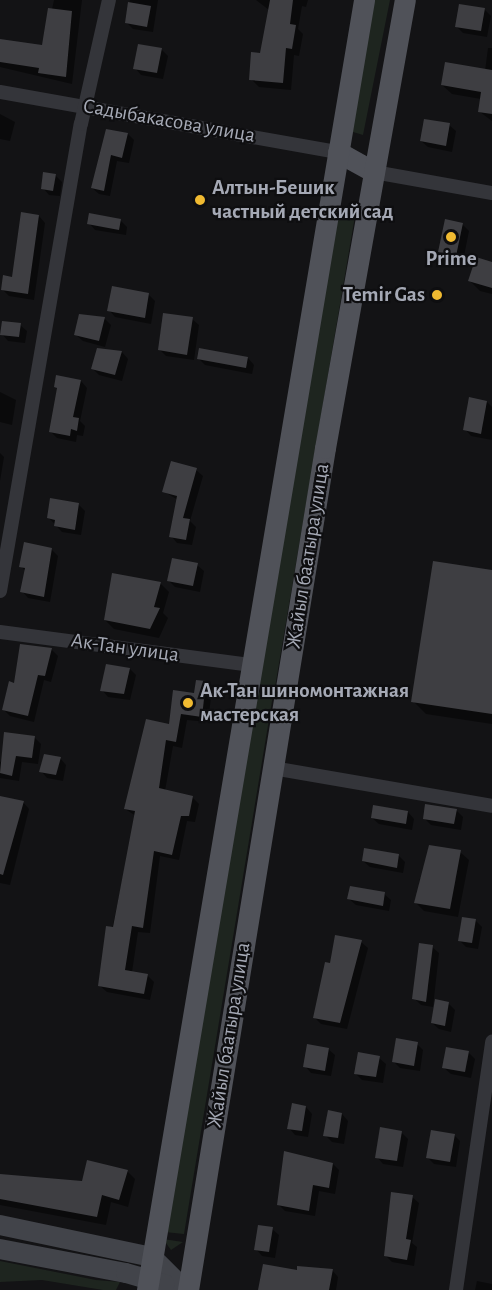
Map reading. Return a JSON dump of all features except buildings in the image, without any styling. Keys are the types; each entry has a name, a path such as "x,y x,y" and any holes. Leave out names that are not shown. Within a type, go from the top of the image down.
{"main road":[{"name":"Жайыл баатыра улица","path":"147,1284 364,0"},
{"name":"Жайыл баатыра улица","path":"186,1290 405,0"},
{"path":"338,152 374,172"},
{"path":"0,1225 152,1257 186,1290"},
{"path":"0,1249 180,1290"}],"street":[{"path":"0,591 87,106 109,0"},
{"name":"Садыбакасова улица","path":"0,92 338,152"},
{"path":"374,172 492,193"},
{"name":"Ак-Тан улица","path":"0,632 250,665"},
{"path":"273,768 492,806"},
{"path":"456,1290 492,1041"}],"shaded area":[{"path":"373,0 390,0 363,135 353,132 352,125"},
{"path":"338,206 356,210 275,687 257,684"},
{"path":"257,692 273,695 184,1234 165,1232"},
{"path":"163,1239 183,1242 171,1250"},
{"path":"0,1261 96,1280 120,1282 116,1290 103,1290 42,1280 0,1282"}],"place":[{"name":"Алтын-Бешик частный детский сад","path":"200,200"},
{"name":"Prime","path":"451,237"},
{"name":"Temir Gas","path":"437,295"},
{"name":"Ак-Тан шиномонтажная мастерская","path":"188,703"}]}
